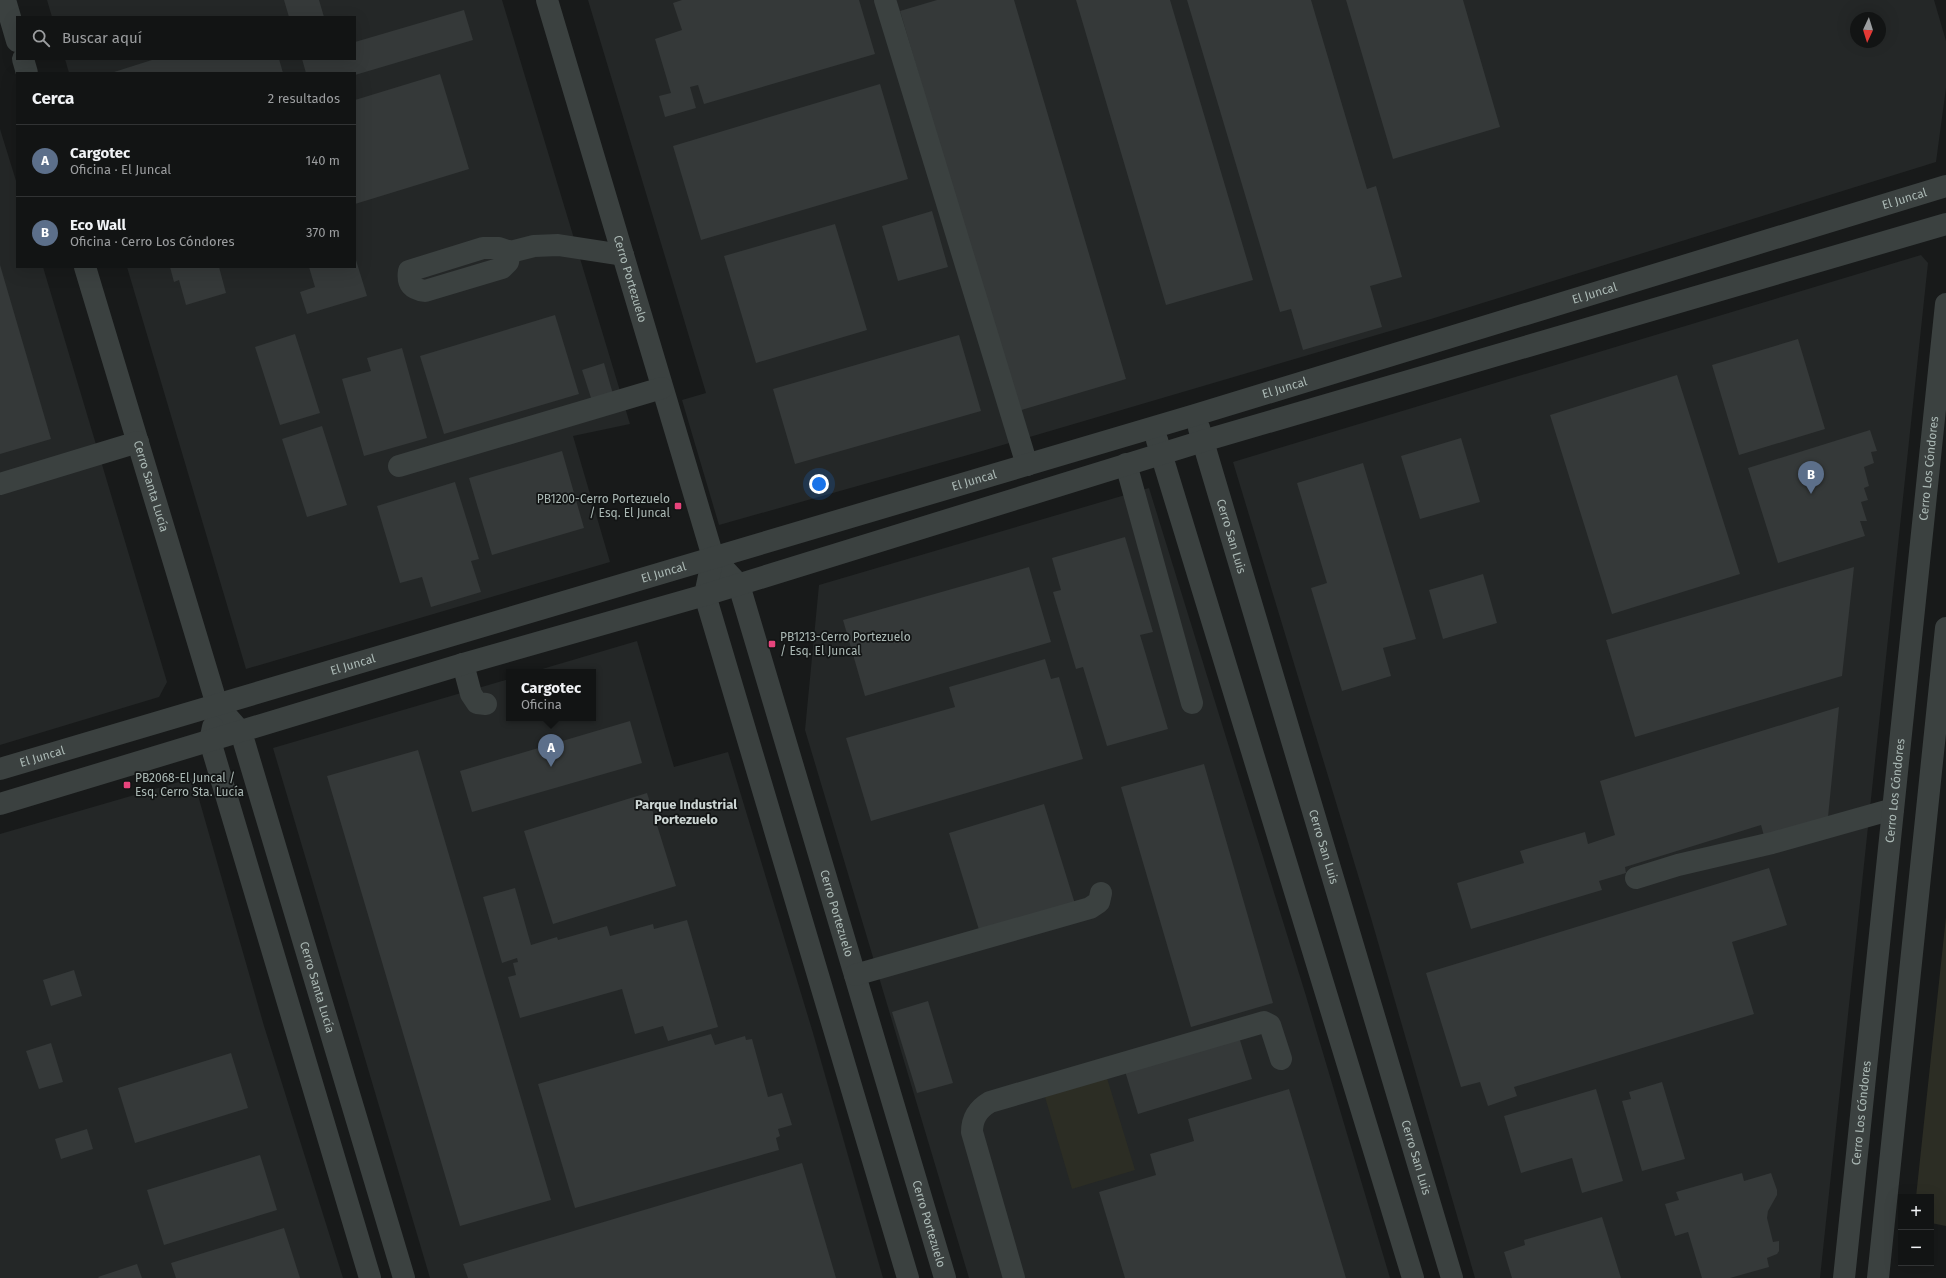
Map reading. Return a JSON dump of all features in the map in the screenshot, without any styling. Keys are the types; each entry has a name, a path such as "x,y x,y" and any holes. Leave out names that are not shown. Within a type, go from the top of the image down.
{"street":[{"path":"5,0 16,38"},
{"name":"Cerro Portezuelo","path":"547,0 713,557 739,585 945,1278"},
{"path":"885,0 1027,465"},
{"path":"22,60 27,72"},
{"name":"El Juncal","path":"0,769 1195,415 1946,186"},
{"path":"0,804 463,664 739,585 1203,441 1946,224"},
{"path":"508,267 498,248 483,248 409,271 408,278 410,285 417,290 442,295 502,268 508,267 534,246 558,245 623,255"},
{"name":"Cerro Santa Lucía","path":"85,268 217,705 241,732 404,1278"},
{"name":"Cerro Los Cóndores","path":"1844,1278 1946,304"},
{"path":"399,466 662,388"},
{"name":"Cerro San Luis","path":"1195,415 1452,1278"},
{"path":"1153,427 1413,1278"},
{"path":"0,484 138,442"},
{"path":"1126,464 1192,703"},
{"name":"Cerro Portezuelo","path":"713,557 705,595 908,1278"},
{"path":"1878,1278 1946,628"},
{"path":"463,664 471,694 476,702 486,704"},
{"name":"Cerro Santa Lucía","path":"217,705 210,741 370,1278"},
{"path":"1636,878 1678,865 1772,843 1893,809"},
{"path":"855,975 1090,908 1099,902 1102,893"},
{"path":"1014,1278 972,1132 973,1120 983,1106 990,1102 1264,1022 1270,1025 1281,1059"}],"shaded area":[{"path":"47,0 502,0 630,424 573,436 610,562 246,669 127,268 356,268 356,72 69,72 65,60 356,60 356,16 52,16"},
{"path":"588,0 1934,0 1946,41 1946,88 1936,162 1431,319 982,451 719,525 682,400 706,393"},
{"path":"0,129 16,181 16,268 43,268 167,682 159,697 0,745"},
{"path":"1921,255 1928,263 1820,1278 1475,1278 1371,918 1233,462"},
{"path":"1149,488 1306,996 1390,1278 969,1278 805,730 819,585"},
{"path":"637,641 674,767 728,752 813,1033 883,1278 430,1278 273,748 506,680 506,721 596,721 596,669 542,669"},
{"path":"193,778 264,1026 343,1278 0,1278 0,834"},
{"path":"1946,917 1946,1226 1934,1224 1934,1194 1916,1194"},
{"path":"1107,1078 1135,1170 1072,1189 1045,1097"}],"building":[{"path":"284,0 319,0 324,16 289,16"},
{"path":"682,0 859,0 875,54 704,104 698,85 690,87 696,108 665,117 659,96 671,93 655,39 682,30 673,3"},
{"path":"937,0 1014,0 1126,379 1018,411 900,11"},
{"path":"1076,0 1170,0 1253,280 1166,305"},
{"path":"1187,0 1311,0 1367,189 1376,186 1402,277 1370,286 1382,327 1303,350 1291,309 1280,312"},
{"path":"1346,0 1463,0 1500,127 1393,159"},
{"path":"464,10 473,40 356,75 356,72 306,72 302,60 356,60 356,42"},
{"path":"152,60 279,60 283,72 114,72"},
{"path":"440,74 469,169 356,204 356,100"},
{"path":"880,84 908,179 701,240 673,146"},
{"path":"932,211 948,267 898,281 882,226"},
{"path":"835,224 867,330 756,363 724,256"},
{"path":"356,260 367,296 307,314 300,292 315,287 309,268 356,268"},
{"path":"0,265 51,439 0,454"},
{"path":"170,268 219,268 226,293 186,305 179,280 174,282"},
{"path":"555,315 579,394 444,434 420,356"},
{"path":"295,334 320,413 280,425 255,347"},
{"path":"959,335 981,411 795,464 773,389"},
{"path":"1798,339 1825,429 1739,455 1712,365"},
{"path":"402,348 427,438 364,456 342,379 371,371 367,358"},
{"path":"604,363 613,394 592,401 582,370"},
{"path":"1677,375 1740,574 1612,614 1550,415"},
{"path":"322,426 347,505 307,517 282,439"},
{"path":"1870,430 1877,451 1871,452 1874,463 1864,467 1869,486 1864,488 1868,500 1861,502 1867,521 1860,521 1865,536 1778,563 1748,468"},
{"path":"1461,438 1480,502 1420,519 1401,456"},
{"path":"562,451 584,528 492,555 469,478"},
{"path":"1363,463 1416,639 1383,648 1391,676 1342,691 1311,588 1327,583 1297,483"},
{"path":"455,482 479,559 471,561 481,592 431,607 422,577 400,583 377,506"},
{"path":"1125,537 1153,632 1140,635 1168,729 1107,746 1083,667 1076,669 1053,592 1061,590 1052,558"},
{"path":"1029,567 1051,642 865,696 843,620"},
{"path":"1854,567 1842,676 1635,737 1606,640"},
{"path":"1483,574 1497,623 1443,639 1429,590"},
{"path":"1045,659 1051,679 1059,677 1083,759 871,821 846,738 955,707 949,687"},
{"path":"1839,707 1828,817 1764,836 1761,825 1625,867 1626,873 1599,881 1602,890 1471,929 1457,883 1524,863 1520,851 1585,832 1588,844 1615,835 1600,781"},
{"path":"630,721 642,763 472,812 460,771"},
{"path":"418,750 551,1200 460,1226 327,776"},
{"path":"1204,764 1273,1003 1191,1027 1121,787"},
{"path":"647,793 676,886 553,924 524,831"},
{"path":"1044,804 1075,904 980,933 949,833"},
{"path":"1769,868 1787,925 1732,942 1754,1014 1514,1087 1517,1096 1488,1106 1480,1082 1461,1087 1426,973"},
{"path":"515,888 531,945 557,937 558,940 607,926 610,936 653,924 654,929 687,920 718,1027 668,1041 663,1026 635,1034 622,989 520,1018 508,977 516,975 513,963 518,962 517,958 502,963 483,897"},
{"path":"74,970 82,996 51,1006 43,980"},
{"path":"928,1001 953,1083 917,1093 892,1012"},
{"path":"711,1034 715,1045 745,1036 746,1040 752,1039 768,1097 782,1093 792,1125 778,1129 780,1136 776,1138 779,1150 575,1208 538,1084"},
{"path":"1239,1037 1252,1079 1138,1114 1125,1071"},
{"path":"51,1043 63,1082 39,1089 26,1051"},
{"path":"231,1053 248,1108 135,1143 118,1088"},
{"path":"1662,1082 1685,1159 1642,1171 1622,1101 1631,1099 1629,1092"},
{"path":"1289,1089 1346,1278 1125,1278 1099,1192 1156,1175 1150,1154 1194,1141 1188,1119"},
{"path":"1596,1089 1623,1181 1582,1193 1572,1158 1521,1173 1504,1116"},
{"path":"87,1129 93,1149 61,1159 55,1139"},
{"path":"260,1155 277,1210 164,1245 147,1190"},
{"path":"802,1163 836,1278 468,1278 463,1264"},
{"path":"1742,1173 1744,1181 1771,1173 1777,1190 1777,1195 1768,1211 1767,1218 1773,1242 1779,1241 1779,1251 1777,1254 1767,1258 1769,1267 1730,1278 1702,1278 1688,1232 1675,1236 1665,1204 1679,1200 1676,1192"},
{"path":"1602,1217 1621,1278 1512,1278 1504,1252 1525,1245 1524,1240"},
{"path":"284,1228 300,1278 176,1278 171,1263"},
{"path":"137,1264 142,1278 98,1277"}],"place":[{"name":"Eco Wall","path":"1811,494"},
{"name":"PB1200-Cerro Portezuelo / Esq. El Juncal","path":"678,506"},
{"name":"PB1213-Cerro Portezuelo / Esq. El Juncal","path":"772,644"},
{"name":"Cargotec","path":"551,767"},
{"name":"PB2068-El Juncal / Esq. Cerro Sta. Lucía","path":"127,785"}],"district":[{"name":"Parque Industrial Portezuelo","path":"686,812"}]}
